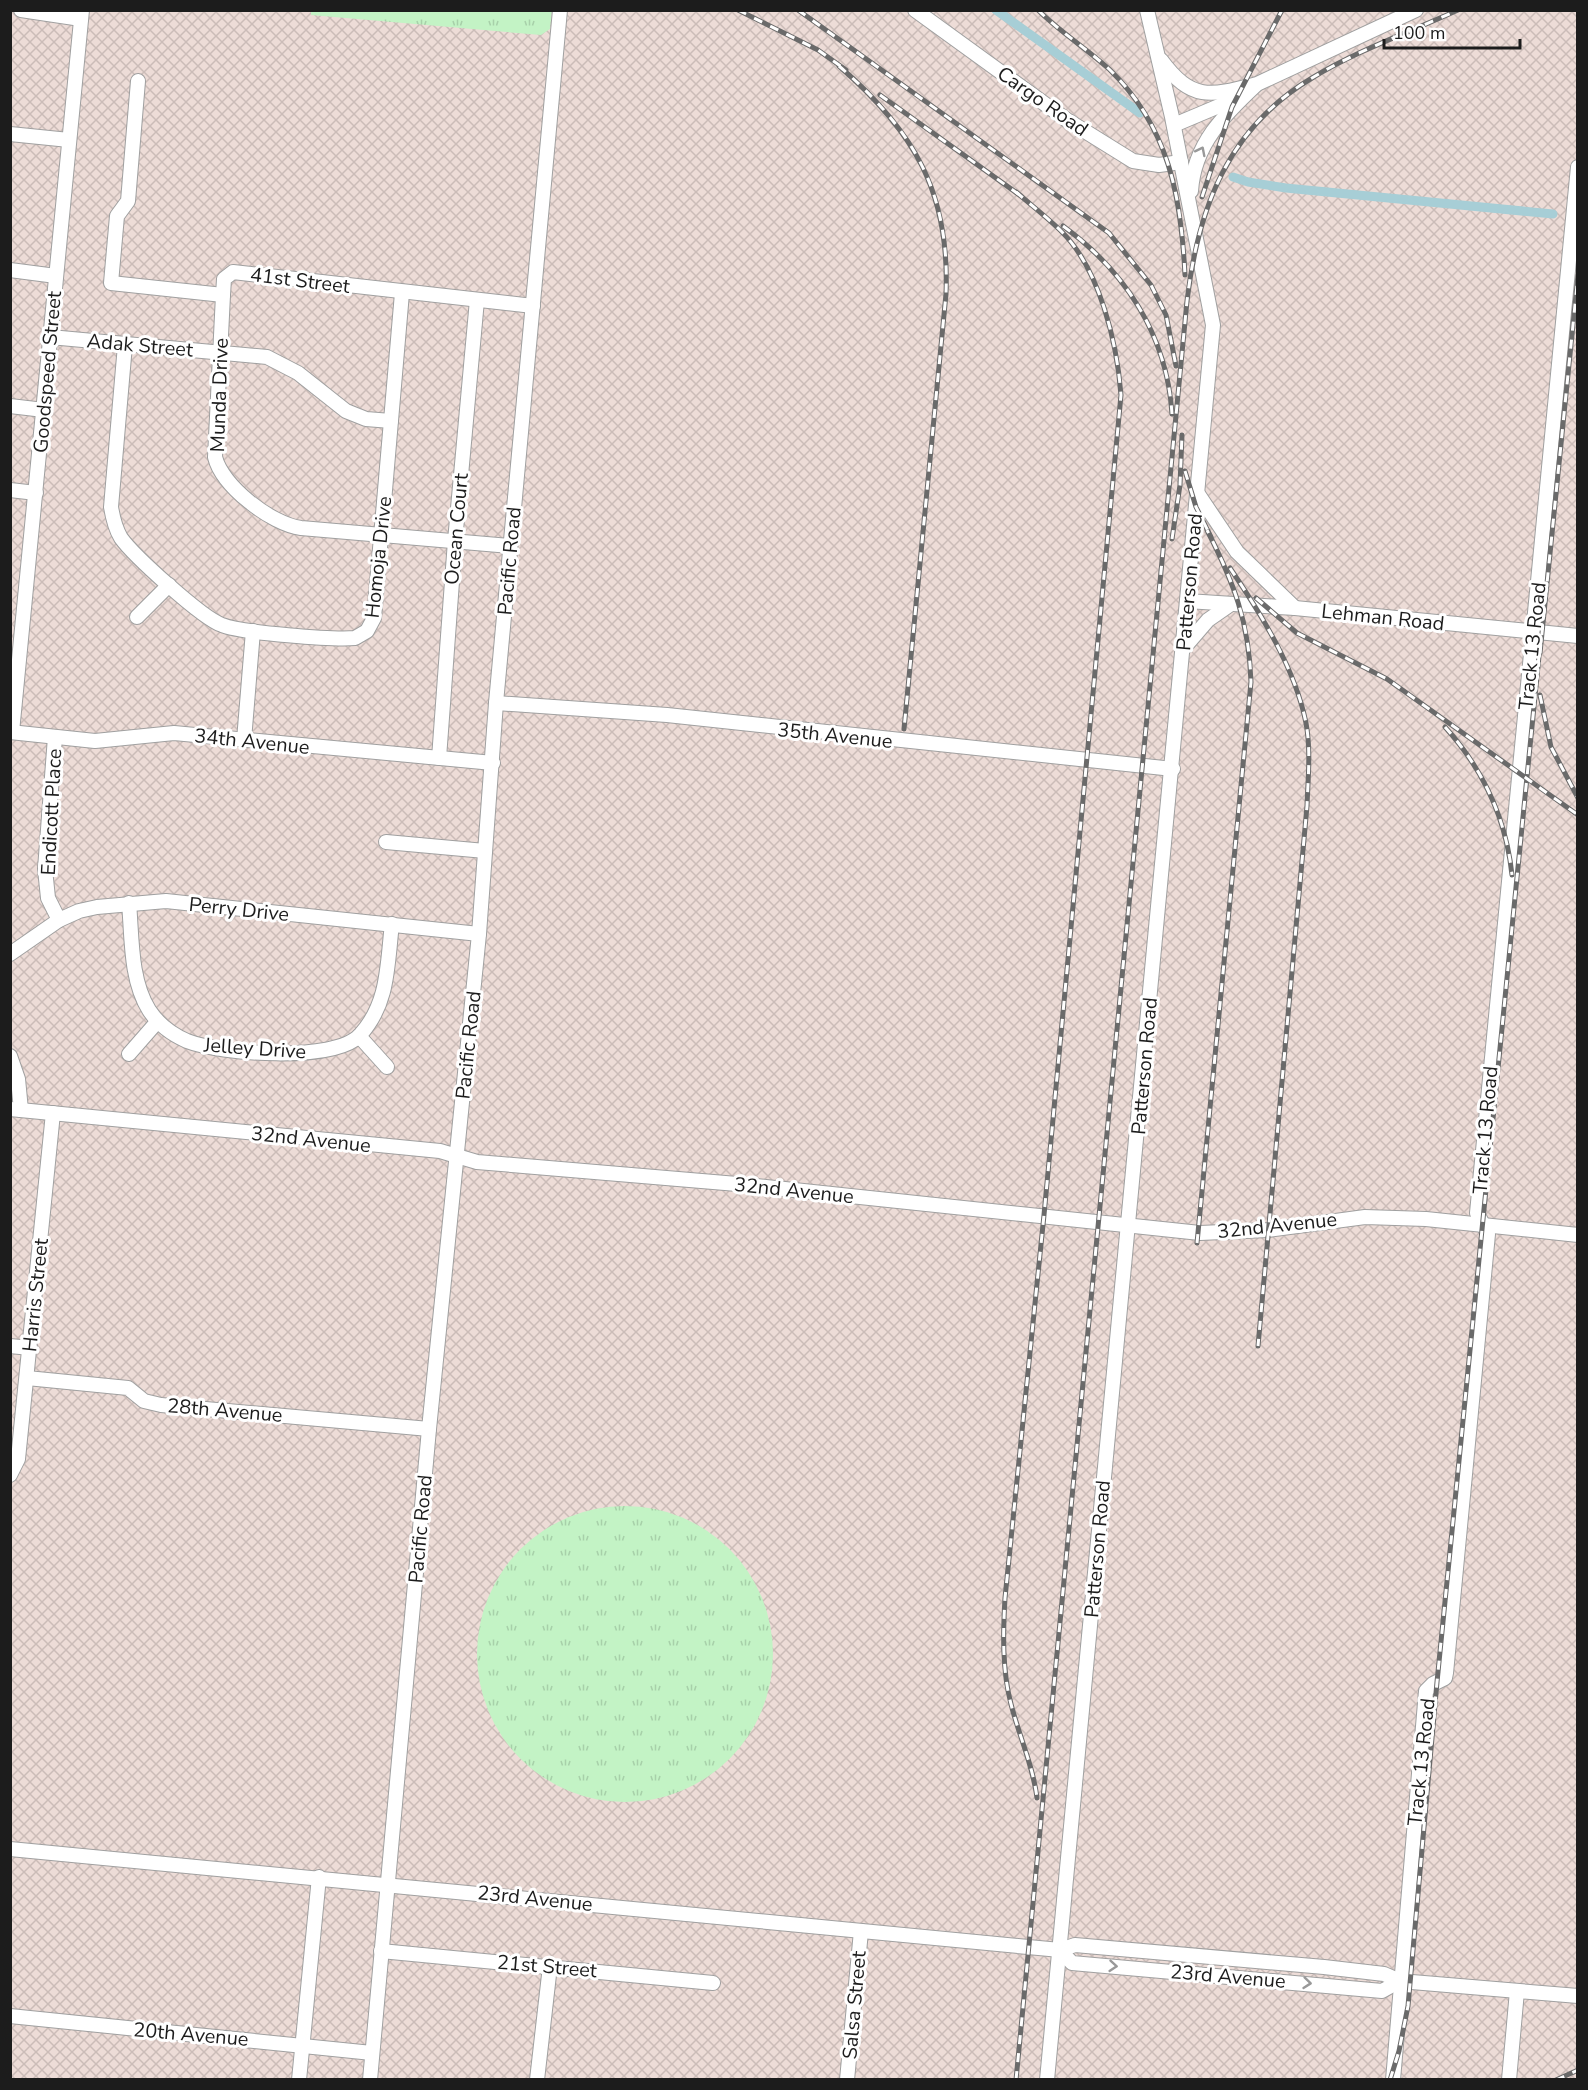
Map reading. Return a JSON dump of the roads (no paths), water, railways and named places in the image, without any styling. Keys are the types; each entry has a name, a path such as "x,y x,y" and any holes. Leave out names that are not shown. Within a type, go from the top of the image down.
{"street":[{"path":"21,10 81,15"},
{"name":"Pacific Road","path":"369,2079 429,1430 479,934 496,703 560,10"},
{"name":"Cargo Road","path":"915,10 1067,120 1133,161 1159,165 1181,162"},
{"name":"Patterson Road","path":"1047,2079 1173,769 1213,325 1173,121 1147,10"},
{"path":"1190,207 1191,183 1199,153 1219,121 1257,84 1312,53 1416,10"},
{"name":"Goodspeed Street","path":"11,732 81,15"},
{"path":"1158,56 1172,75 1189,89 1208,94 1257,84"},
{"name":"41st Street","path":"138,81 128,201 117,216 111,283 223,295 225,279 233,272 402,293 533,306"},
{"path":"1173,121 1231,91"},
{"path":"1173,121 1245,95"},
{"path":"10,134 69,140"},
{"name":"Track 13 Road","path":"1393,2079 1426,1691 1433,1684 1445,1678 1446,1673 1488,1234 1477,1213 1533,632 1575,237 1578,167"},
{"path":"10,270 56,276"},
{"name":"Homoja Drive","path":"124,345 111,502 113,519 123,540 169,585 220,625 254,631 350,638 363,635 374,618 402,293"},
{"name":"Munda Drive","path":"223,295 215,450 217,464 226,479 267,516 280,523 301,528 510,546"},
{"name":"Ocean Court","path":"439,758 455,541 477,300"},
{"name":"Adak Street","path":"50,337 124,345 257,354 276,360 298,372 346,411 366,419 391,421"},
{"path":"10,406 44,410"},
{"path":"10,490 36,493"},
{"path":"1198,494 1237,552 1295,608"},
{"path":"137,617 169,585"},
{"name":"Lehman Road","path":"1187,601 1295,608 1578,636"},
{"path":"1183,649 1208,620 1231,604"},
{"path":"244,740 254,631"},
{"name":"35th Avenue","path":"496,703 667,716 1173,769"},
{"name":"34th Avenue","path":"11,732 96,741 168,732 493,763"},
{"name":"Endicott Place","path":"55,737 45,868 48,898 59,920"},
{"path":"386,842 485,851"},
{"name":"Perry Drive","path":"10,954 59,920 97,907 166,901 479,934"},
{"name":"Jelley Drive","path":"129,903 139,986 145,1002 158,1022 178,1036 195,1044 272,1053 321,1053 343,1046 359,1036 376,1013 384,994 392,924"},
{"path":"129,1054 158,1022"},
{"path":"359,1036 387,1067"},
{"path":"10,1056 18,1079 16,1109"},
{"name":"32nd Avenue","path":"16,1109 440,1151 477,1162 737,1184 1200,1233 1268,1230 1340,1219 1381,1217 1578,1234"},
{"name":"Harris Street","path":"10,1476 18,1459 53,1113"},
{"path":"10,1346 30,1348"},
{"name":"28th Avenue","path":"27,1378 128,1388 144,1401 161,1405 429,1430"},
{"name":"23rd Avenue","path":"10,1849 1060,1950 1075,1945 1303,1965 1384,1974 1400,1981 1578,1996"},
{"path":"299,2079 319,1877"},
{"name":"Salsa Street","path":"847,2079 861,1931"},
{"name":"21st Street","path":"381,1951 713,1983"},
{"path":"537,2079 550,1966"},
{"path":"1509,2079 1517,1991"},
{"name":"20th Avenue","path":"10,2016 372,2053"}],"waterway":[{"path":"996,10 1140,113"},
{"path":"1233,177 1248,182 1286,188 1553,214"}],"railway":[{"path":"738,10 818,50 846,70"},
{"path":"798,10 1109,233 1151,285 1166,315 1176,366"},
{"path":"1038,10 1109,69 1146,115 1168,164 1175,190 1185,275"},
{"path":"1202,197 1232,107 1282,10"},
{"path":"1016,2080 1187,301 1199,234 1222,173 1238,146 1283,98 1330,68 1458,10"},
{"path":"839,66 888,115 907,140 922,166 934,194 942,224 946,258 946,294 904,729"},
{"path":"880,95 1021,196"},
{"path":"1016,192 1062,232 1087,266 1111,331 1121,395 1044,1215 1005,1598 1004,1651 1008,1691 1037,1798"},
{"path":"1063,226 1105,263 1139,307 1162,358 1172,414"},
{"path":"1540,653 1578,275"},
{"path":"1172,539 1180,485 1182,435"},
{"path":"1185,471 1196,507 1211,537"},
{"path":"1197,1243 1251,682 1247,640 1238,603 1207,530"},
{"path":"1230,568 1276,642 1294,682 1306,723 1309,764 1258,1346"},
{"path":"1256,598 1297,633 1387,679 1578,815"},
{"path":"1390,2080 1399,2051 1408,2006 1437,1682 1540,646"},
{"path":"1540,695 1551,747 1578,798"},
{"path":"1445,727 1471,760 1490,795 1504,834 1512,875"},
{"path":"1556,2080 1578,2070"}]}
